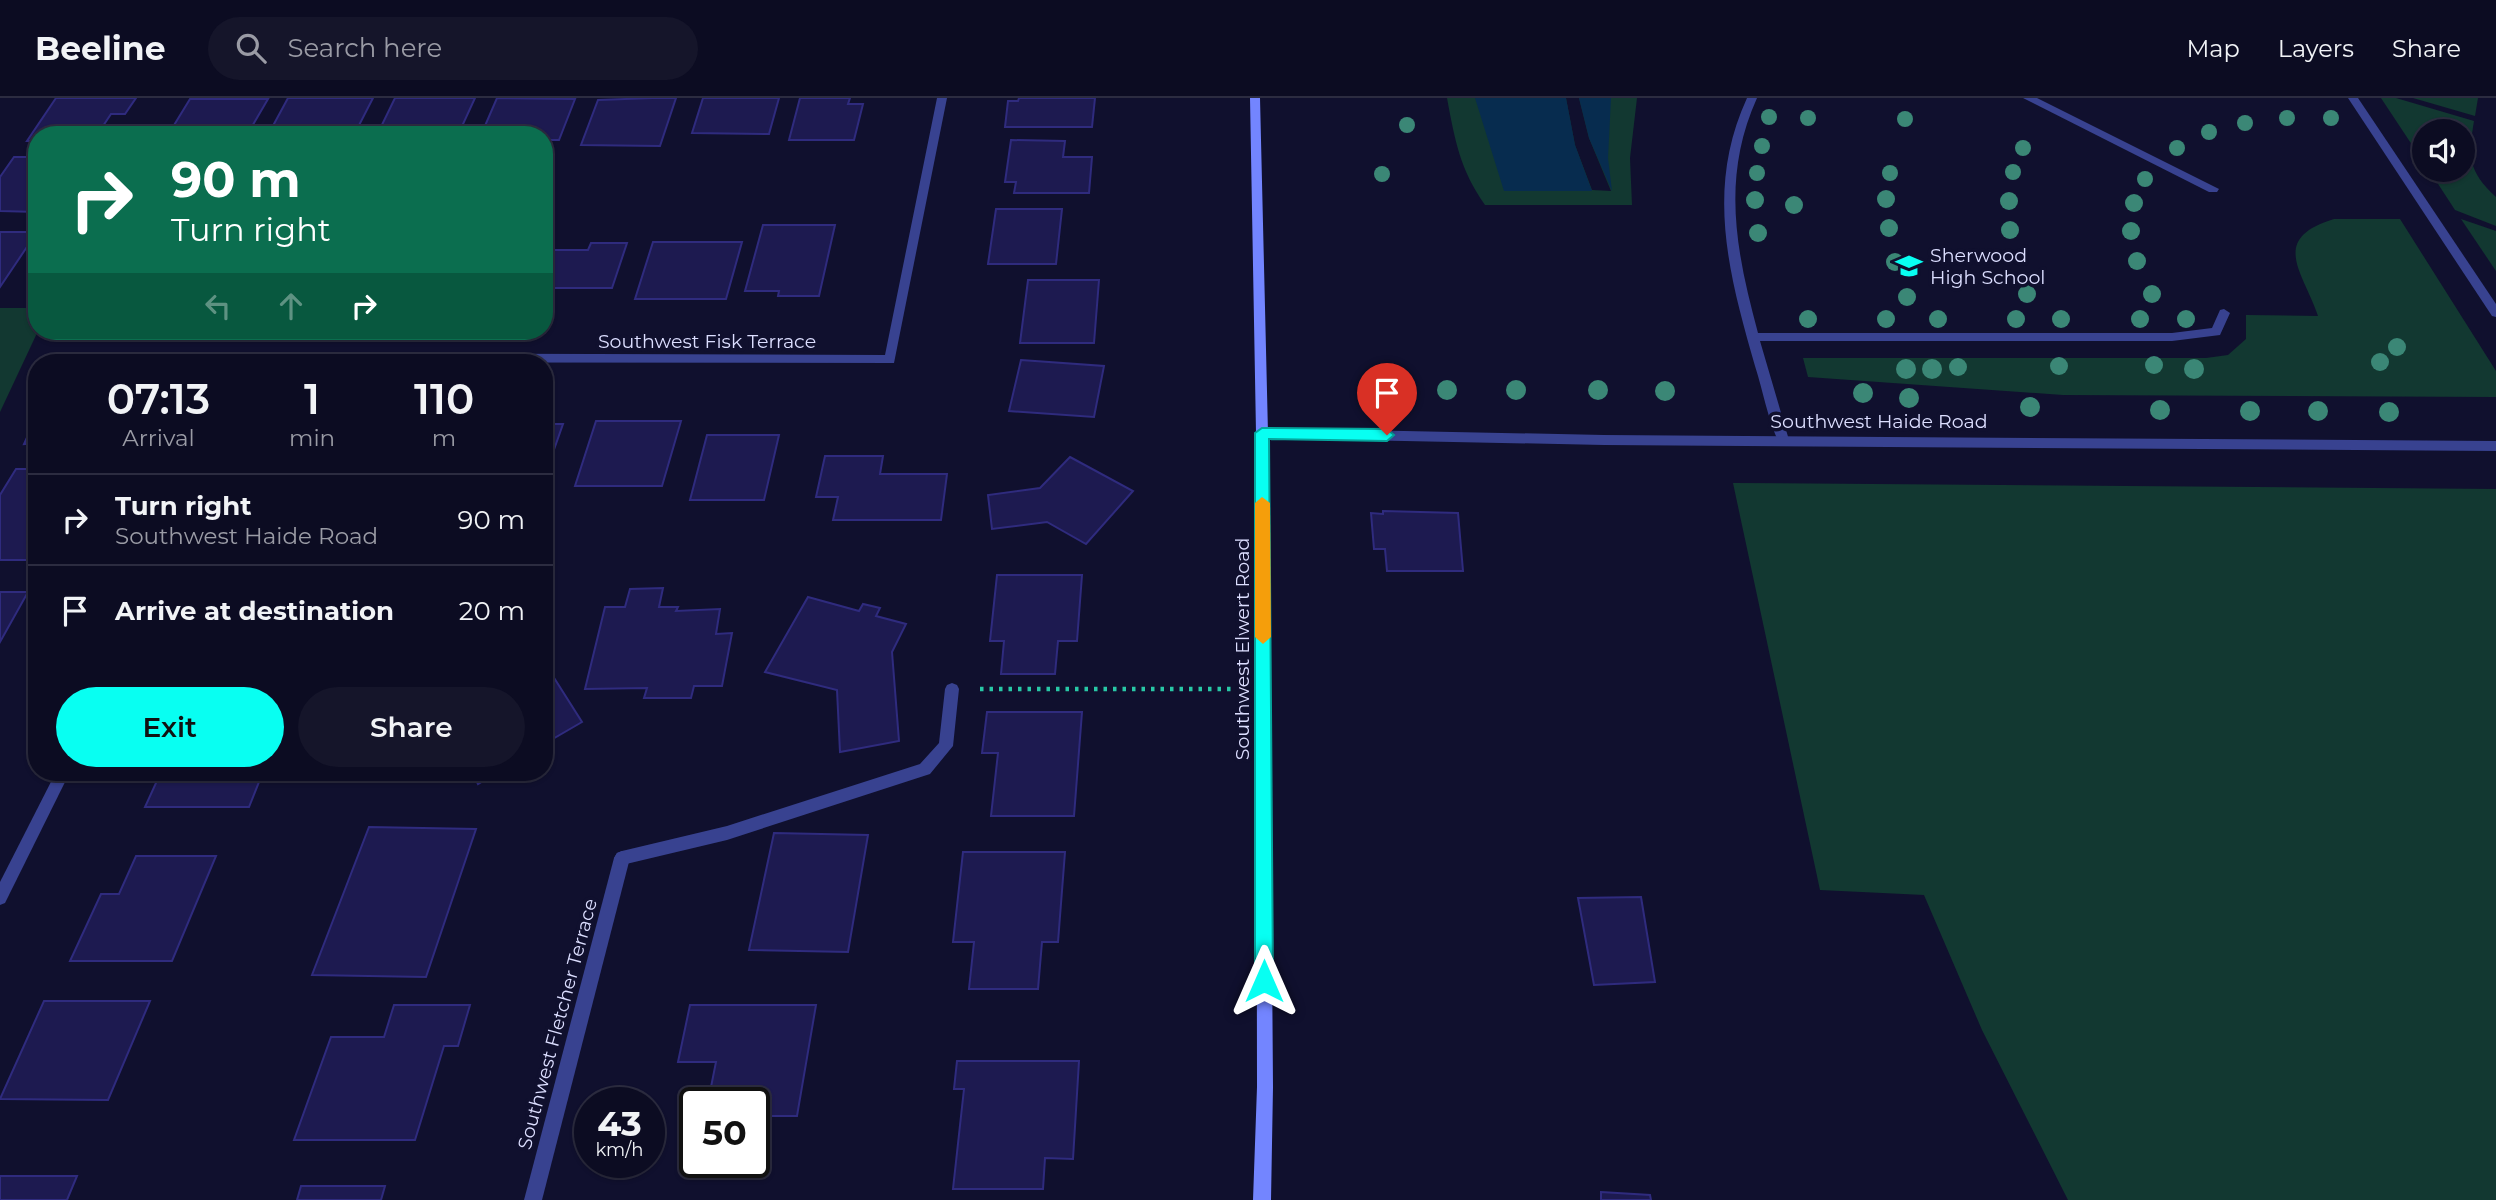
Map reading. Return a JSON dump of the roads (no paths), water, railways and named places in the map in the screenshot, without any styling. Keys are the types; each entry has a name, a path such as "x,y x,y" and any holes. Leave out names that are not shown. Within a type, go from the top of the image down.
{"main road":[{"name":"Southwest Elwert Road","path":"1255,98 1262,433 1265,1087 1262,1200"}],"street":[{"name":"Southwest Fisk Terrace","path":"553,359 890,360 942,98"},
{"path":"1752,98 1741,123 1730,166 1729,219 1755,337 1783,440"},
{"path":"2028,98 2213,189"},
{"path":"2353,98 2496,313"},
{"path":"1755,337 2172,337 2216,331 2224,313"},
{"name":"Southwest Haide Road","path":"1262,433 1604,440 2496,446"},
{"name":"Southwest Fletcher Terrace","path":"533,1200 622,858 727,833 925,769 946,746 952,689"},
{"path":"0,898 58,781"}],"water":[{"path":"1475,98 1566,98 1575,145 1592,191 1504,191"},
{"path":"1579,98 1611,98 1608,158 1612,191 1589,138"}],"place":[{"name":"Sherwood High School","path":"1909,266"}]}
